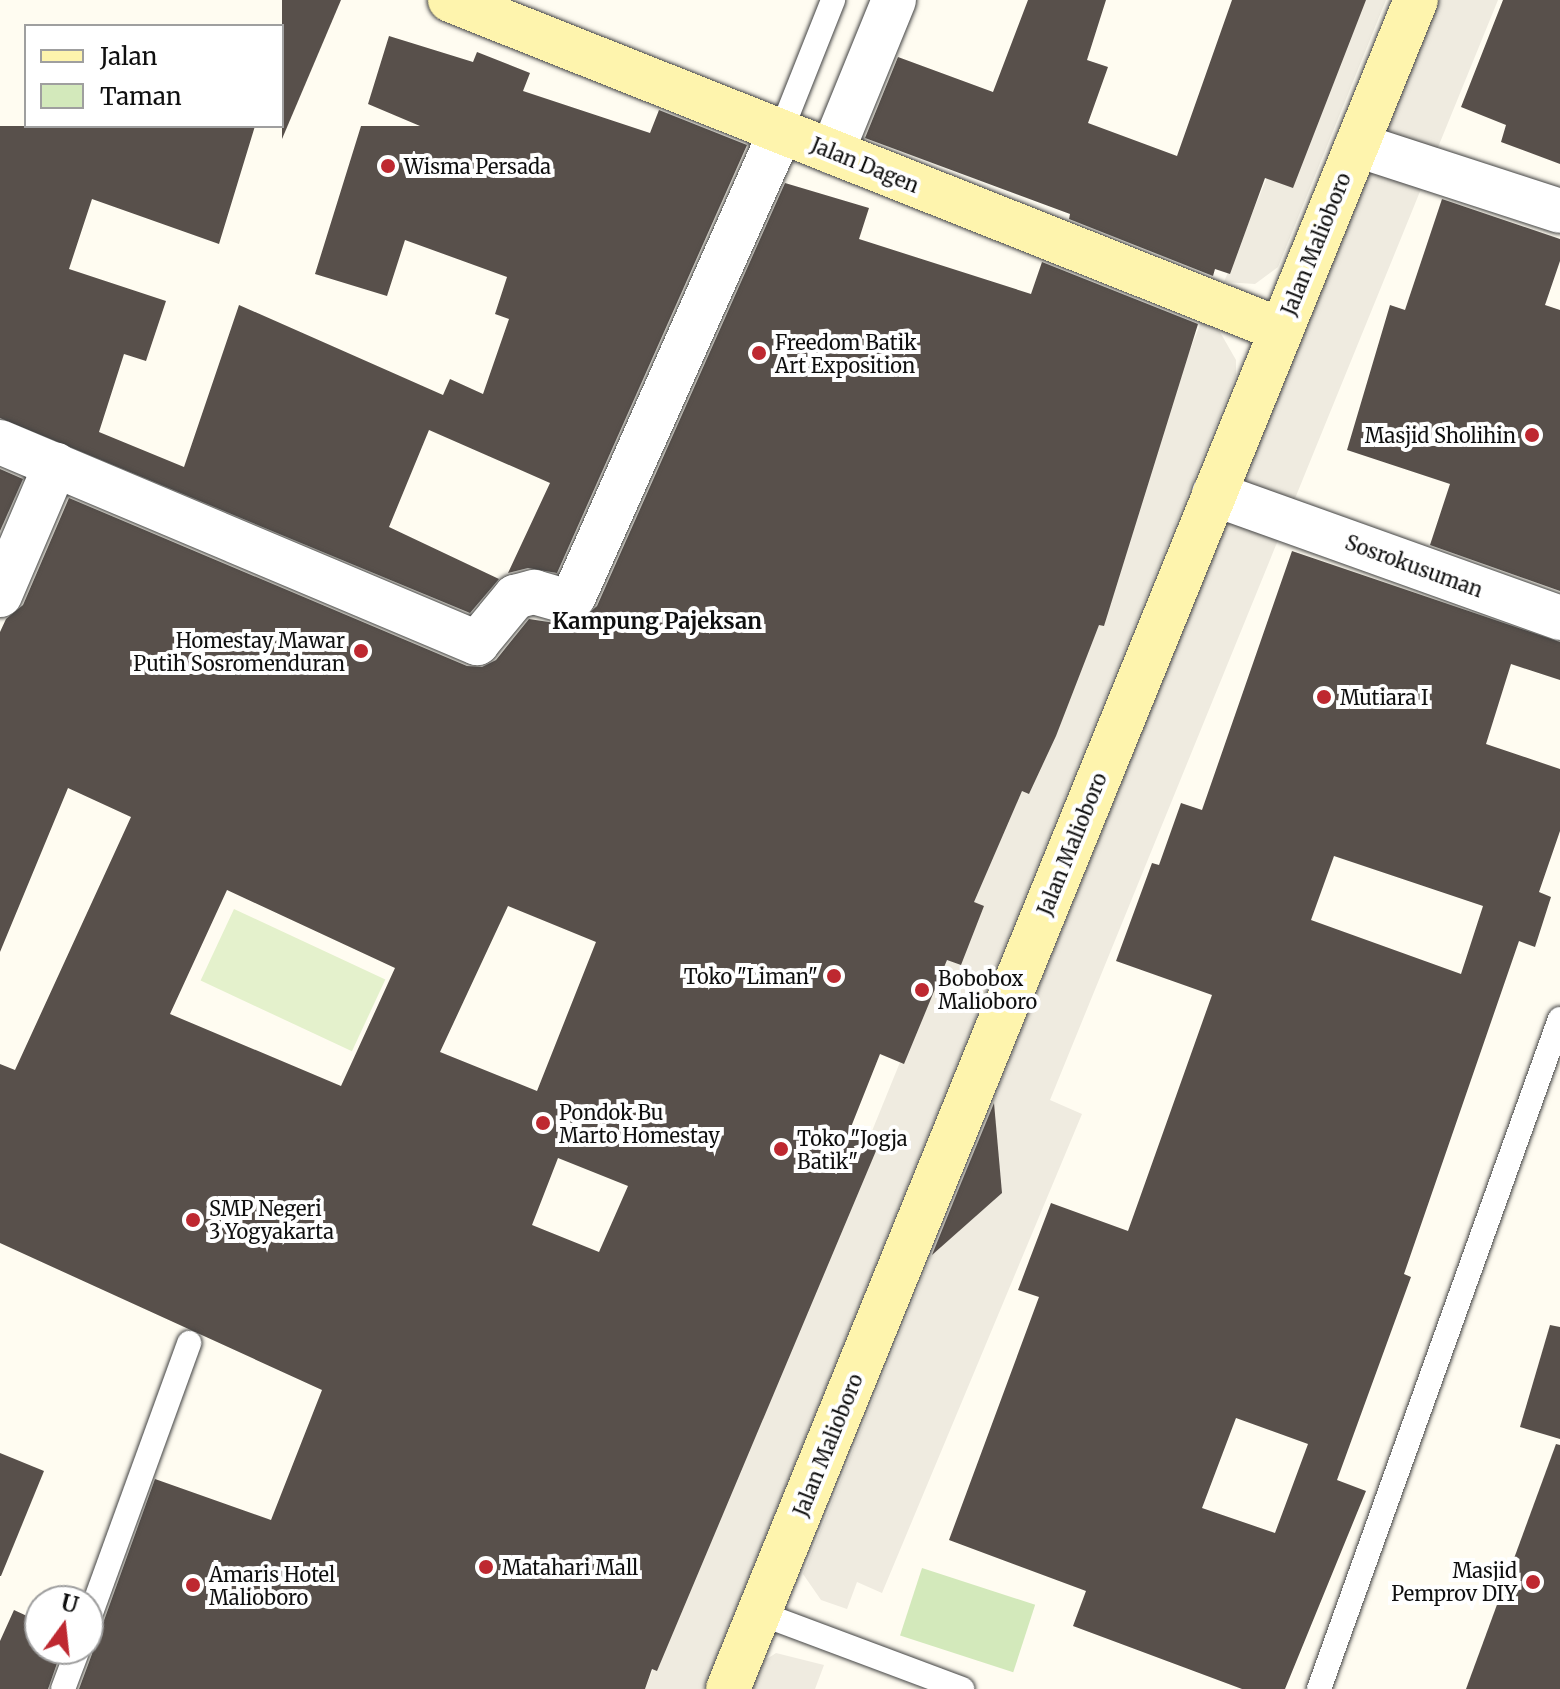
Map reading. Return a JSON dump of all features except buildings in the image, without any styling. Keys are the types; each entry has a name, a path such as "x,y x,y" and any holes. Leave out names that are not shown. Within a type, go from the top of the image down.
{"main road":[{"name":"Jalan Dagen","path":"450,0 1281,330"},
{"name":"Jalan Malioboro","path":"728,1689 1416,0"}],"street":[{"path":"832,152 894,0"},
{"path":"0,442 477,643 515,597 534,592 568,602 781,131"},
{"path":"1357,145 1560,211"},
{"path":"0,595 56,464"},
{"name":"Sosrokusuman","path":"1214,494 1560,618"}],"lane":[{"path":"781,131 833,0"},
{"path":"1319,1689 1560,1019"},
{"path":"101,1585 189,1343"},
{"path":"759,1613 962,1689"},
{"path":"63,1689 72,1665"}],"green space":[{"path":"234,909 385,980 352,1051 201,981"},
{"path":"922,1568 1035,1605 1013,1672 900,1636"}],"shaded area":[{"path":"1340,0 1386,0 1278,267 1255,284 1224,282"},
{"path":"1437,0 1498,0 1050,1100 1082,1114 882,1593 857,1582 847,1609 821,1600 803,1574"},
{"path":"1202,320 1220,332 1236,360 1236,375 703,1689 645,1689"},
{"path":"776,1653 824,1665 815,1689 751,1689 761,1663"}],"place":[{"name":"Wisma Persada","path":"388,166"},
{"name":"Freedom Batik Art Exposition","path":"759,353"},
{"name":"Masjid Sholihin","path":"1532,435"},
{"name":"Homestay Mawar Putih Sosromenduran","path":"361,651"},
{"name":"Mutiara I","path":"1324,697"},
{"name":"Toko \"Liman\"","path":"834,976"},
{"name":"Bobobox Malioboro","path":"922,990"},
{"name":"Pondok Bu Marto Homestay","path":"543,1123"},
{"name":"Toko \"Jogja Batik\"","path":"781,1149"},
{"name":"SMP Negeri 3 Yogyakarta","path":"193,1220"},
{"name":"Matahari Mall","path":"486,1567"},
{"name":"Masjid Pemprov DIY","path":"1533,1582"},
{"name":"Amaris Hotel Malioboro","path":"193,1585"}],"district":[{"name":"Kampung Pajeksan","path":"657,622"}]}
